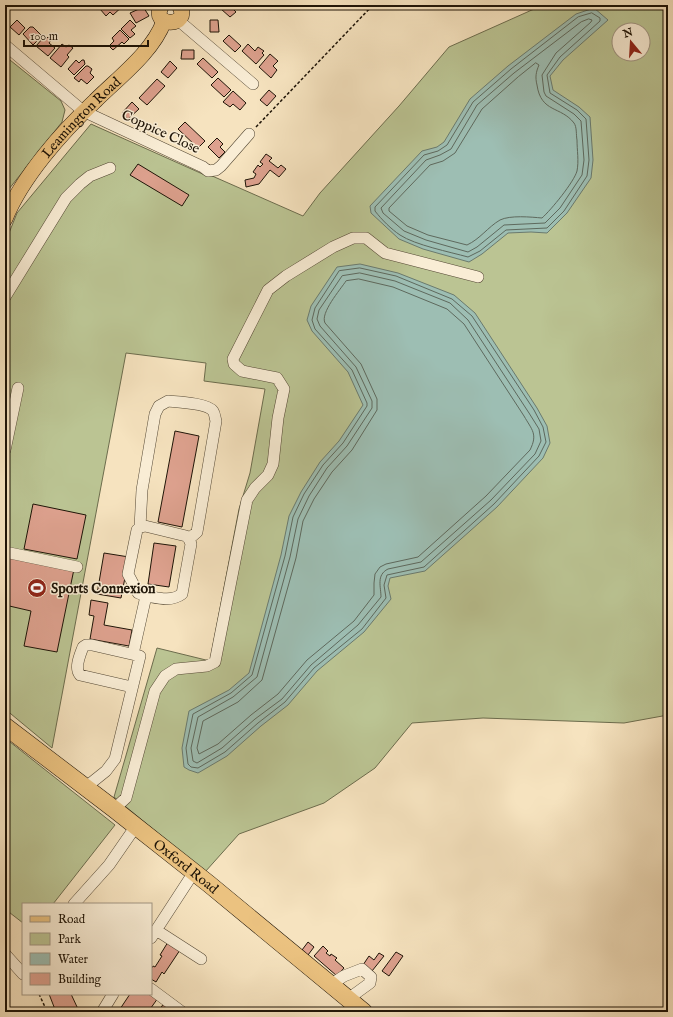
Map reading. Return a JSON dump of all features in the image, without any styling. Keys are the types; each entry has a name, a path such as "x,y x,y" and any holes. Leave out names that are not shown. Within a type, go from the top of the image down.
{"highway":[{"name":"Oxford Road","path":"5,726 194,872 364,1012"}],"main road":[{"path":"162,5 159,12 160,15 176,11"},
{"name":"Leamington Road","path":"5,219 11,204 44,155 84,111 148,49 176,11"}],"street":[{"path":"176,11 252,84"},
{"name":"Coppice Close","path":"5,45 84,111 208,170 216,170 249,134"},
{"path":"5,297 66,198 90,176 110,168"},
{"path":"114,809 126,798 155,692 165,676 176,669 207,666 215,662 247,500 268,476 273,464 278,418 284,389 277,378 242,371 234,364 233,359 268,290 286,276 326,251 353,238 366,238 385,253 478,277"},
{"path":"5,450 18,388"},
{"path":"140,527 145,526 186,536 189,539 191,544 182,594 176,598 170,600 146,596 138,593 128,574 137,530 140,527 142,490 155,414 159,406 168,400 197,405 210,409 214,412 216,421 197,532 189,539"},
{"path":"5,552 77,567"},
{"path":"86,788 106,771 115,759 132,687 146,596"},
{"path":"132,687 84,676 78,673 78,670 82,650 86,645 136,655"},
{"path":"75,903 109,865 136,826"},
{"path":"194,872 153,934 201,959"},
{"path":"5,954 22,973"},
{"path":"330,985 344,976 362,969 371,977 370,983 348,999"},
{"path":"152,990 182,1012"},
{"path":"102,1012 112,995"}],"path":[{"path":"249,134 373,5"},
{"path":"39,995 45,1007"}],"green space":[{"path":"543,5 668,5 668,715 624,723 483,718 412,723 375,768 324,803 239,834 205,872 114,797 157,648 210,661 239,509 250,473 265,389 204,381 206,363 126,353 52,748 5,709 5,243 17,213 91,124 207,176 210,175 303,216 320,193 399,106 449,47"},
{"path":"5,56 61,101 65,110 62,122 5,194"},
{"path":"5,738 115,825 54,903 22,903 22,922 5,909"}],"water":[{"path":"594,8 608,20 563,60 550,76 553,90 579,107 590,117 593,160 591,178 567,213 547,233 508,233 482,254 469,262 423,249 399,239 371,213 370,206 422,151 437,147 444,142 470,99 508,66 576,14"},
{"path":"360,264 398,273 454,295 475,313 537,408 547,426 550,443 543,458 497,507 425,571 390,578 388,586 391,599 364,632 317,671 288,705 261,726 227,756 198,773 184,767 182,748 189,711 229,690 249,673 281,555 289,516 301,492 320,462 339,441 363,405 348,372 312,331 307,320 311,306 337,267"}],"building":[{"path":"105,5 124,5 113,15 110,12 106,16 100,9"},
{"path":"137,5 142,5 149,16 136,23 130,13 139,9"},
{"path":"225,5 237,5 233,9 236,12 230,17 221,9"},
{"path":"17,20 25,28 19,35 10,27"},
{"path":"130,20 136,26 131,30 135,34 130,38 121,29"},
{"path":"210,20 218,20 219,32 210,32"},
{"path":"30,27 33,27 42,36 33,45 23,34"},
{"path":"120,30 129,39 124,44 122,42 113,50 109,46 114,41 112,38"},
{"path":"229,35 241,46 235,52 223,41"},
{"path":"48,37 51,40 49,43 55,48 48,56 36,46 43,38 45,40"},
{"path":"62,44 66,47 69,45 73,48 67,55 69,57 61,67 50,58"},
{"path":"248,44 255,51 258,47 264,51 262,53 264,55 256,64 242,51"},
{"path":"182,50 194,50 194,59 181,59"},
{"path":"270,54 278,61 273,66 277,70 271,78 259,67"},
{"path":"203,58 218,72 212,78 197,64"},
{"path":"76,60 79,63 84,60 85,64 74,75 68,69"},
{"path":"170,61 177,68 168,78 161,72"},
{"path":"86,66 92,69 90,73 94,77 87,84 81,79 79,82 74,78"},
{"path":"218,78 231,90 224,97 211,85"},
{"path":"157,79 165,86 147,105 139,98"},
{"path":"269,90 276,96 267,106 260,100"},
{"path":"233,91 246,103 240,110 233,104 230,107 223,102"},
{"path":"132,102 139,109 128,119 122,113"},
{"path":"185,122 205,141 198,148 178,129"},
{"path":"217,138 223,144 220,147 225,152 219,158 208,147"},
{"path":"266,154 272,158 269,161 278,168 281,165 286,169 279,177 270,170 259,184 246,187 245,180 254,178 256,174 253,172 258,165 260,167 263,164 260,162"},
{"path":"138,164 189,195 182,206 130,175"},
{"path":"175,431 199,436 182,527 158,522"},
{"name":"Sports Connexion","path":"33,504 86,515 77,559 24,549"},
{"path":"154,543 176,546 169,587 148,584"},
{"path":"104,553 129,557 121,598 97,594"},
{"name":"Sports Connexion","path":"8,556 74,569 57,652 24,646 31,611 5,605 5,571"},
{"path":"91,600 108,603 104,625 132,630 129,646 90,639 94,616 89,615"},
{"path":"168,942 180,950 164,974 162,972 156,982 152,980 152,968 153,966 155,967 162,956 160,955"},
{"path":"308,942 314,947 308,955 302,950"},
{"path":"323,946 328,951 326,953 337,958 335,960 344,968 337,976 314,956"},
{"path":"396,952 403,956 389,976 382,971"},
{"path":"379,953 384,956 372,971 363,965 369,956 374,960"},
{"path":"49,995 71,995 78,1012 56,1012"},
{"path":"129,995 152,995 158,998 148,1012 118,1012"},
{"path":"164,1003 176,1012 158,1012"}],"place":[{"name":"Sports Connexion","path":"37,588"}]}
